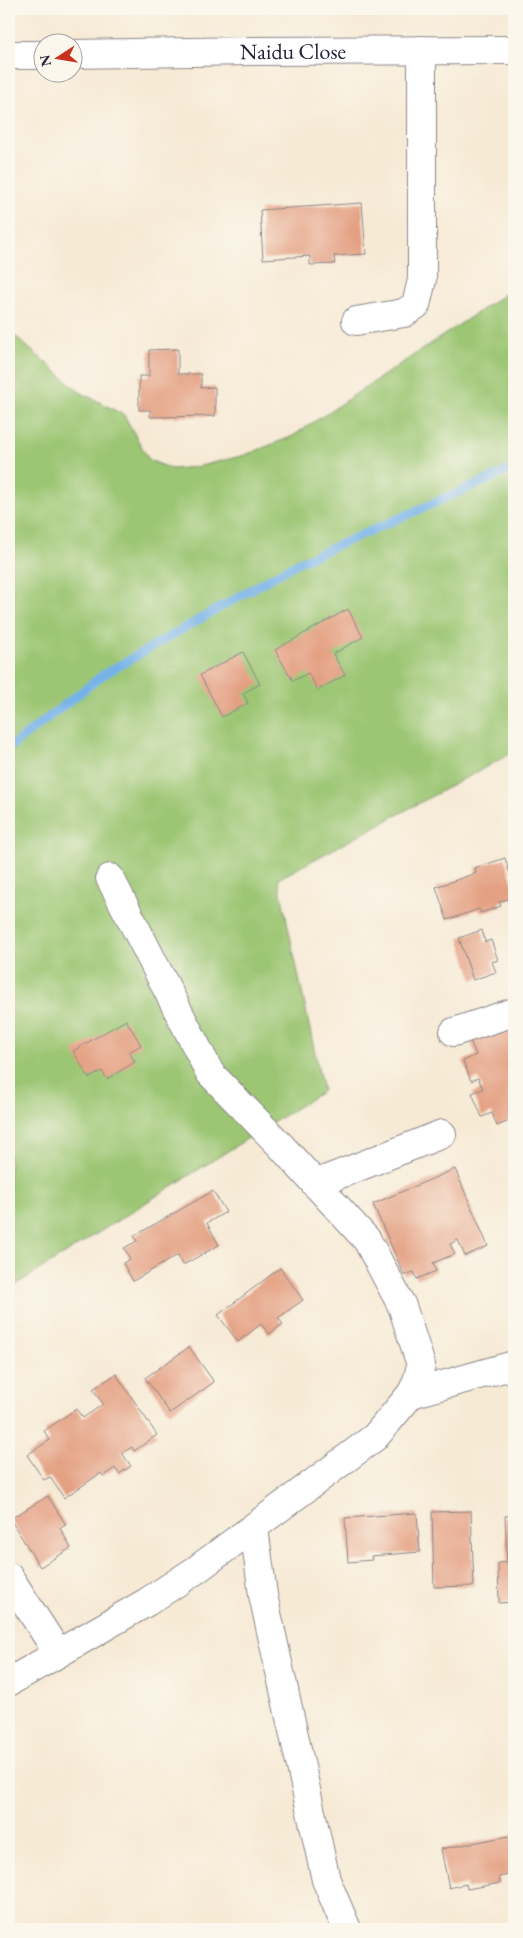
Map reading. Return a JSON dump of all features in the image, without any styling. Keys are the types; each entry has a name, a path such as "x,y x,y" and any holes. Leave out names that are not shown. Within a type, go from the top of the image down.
{"street":[{"path":"356,321 404,313 416,305 422,280 422,50"},
{"name":"Naidu Close","path":"82,54 514,50"},
{"path":"9,55 32,54"},
{"path":"9,1682 155,1597 254,1528 375,1437 411,1394 417,1382 421,1364 402,1306 367,1240 280,1145 210,1073 110,878"},
{"path":"454,1032 514,1012"},
{"path":"315,1184 442,1134"},
{"path":"411,1394 514,1365"},
{"path":"254,1528 263,1595 326,1880 346,1929"},
{"path":"9,1577 58,1653"}],"green space":[{"path":"514,288 514,752 278,879 323,1091 9,1289 9,331 80,392 124,415 149,460 172,469 196,467 245,455 293,436"}],"building":[{"path":"362,203 366,254 334,256 335,264 310,265 310,256 263,259 260,210"},
{"path":"178,349 178,374 201,374 201,388 215,387 215,416 150,417 150,410 139,410 139,376 149,376 149,350"},
{"path":"348,609 363,637 333,654 345,675 318,690 308,673 293,681 275,650"},
{"path":"243,652 260,684 243,693 248,703 222,717 200,675"},
{"path":"505,858 514,887 514,897 499,902 501,906 481,913 479,909 447,920 436,887 476,873 475,868"},
{"path":"482,930 485,942 491,940 498,960 492,962 496,972 473,980 459,938"},
{"path":"126,1020 141,1045 129,1052 135,1062 107,1079 102,1071 89,1078 73,1051"},
{"path":"510,1020 514,1030 514,1119 497,1126 492,1113 482,1117 472,1093 483,1089 478,1078 471,1081 463,1061 476,1055 469,1038"},
{"path":"455,1169 488,1246 465,1256 458,1240 450,1244 455,1254 433,1263 436,1271 417,1279 414,1272 404,1275 373,1204"},
{"path":"213,1191 226,1212 207,1223 219,1245 183,1265 178,1255 133,1281 123,1263 130,1259 124,1248 137,1241 134,1236"},
{"path":"280,1268 303,1300 278,1318 283,1324 269,1334 261,1324 238,1342 218,1315"},
{"path":"189,1347 214,1382 170,1413 145,1378"},
{"path":"116,1374 157,1435 134,1451 132,1447 122,1453 131,1466 119,1474 115,1468 103,1476 101,1473 64,1498 50,1477 44,1480 27,1455 50,1440 44,1431 76,1409 83,1418 103,1404 93,1389"},
{"path":"48,1496 66,1525 60,1528 71,1548 40,1567 10,1519"},
{"path":"471,1511 474,1586 434,1587 432,1512"},
{"path":"417,1513 420,1552 371,1556 372,1560 348,1562 345,1518"},
{"path":"514,1515 514,1602 499,1603 498,1563 507,1562 505,1516"},
{"path":"514,1835 514,1874 499,1877 500,1883 467,1889 466,1884 449,1888 441,1849"}],"waterway":[{"path":"9,748 103,675 297,563 514,468"}]}
